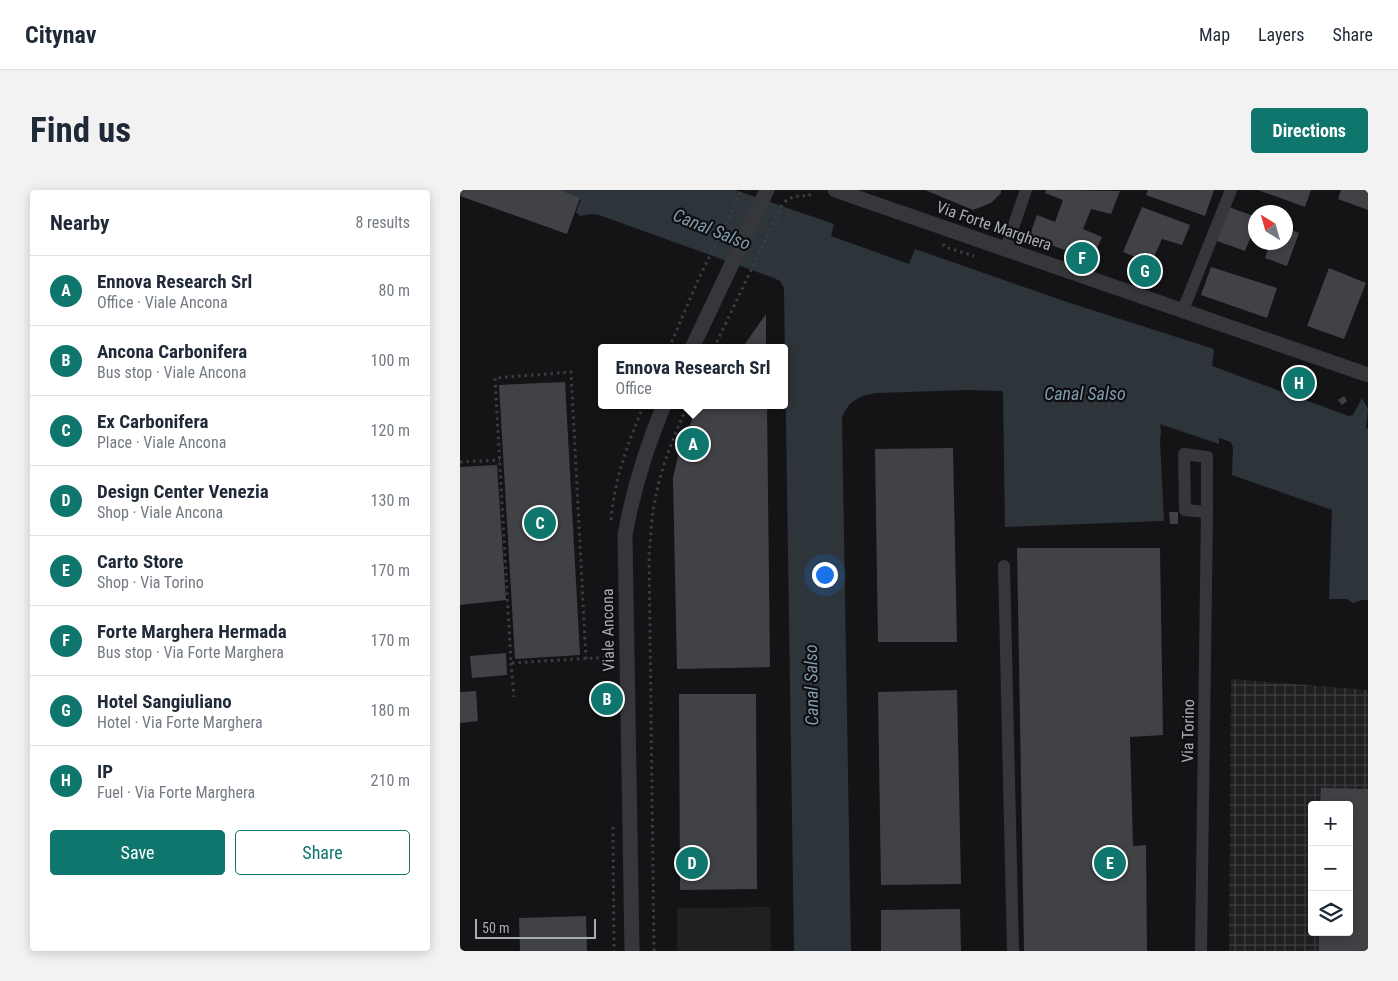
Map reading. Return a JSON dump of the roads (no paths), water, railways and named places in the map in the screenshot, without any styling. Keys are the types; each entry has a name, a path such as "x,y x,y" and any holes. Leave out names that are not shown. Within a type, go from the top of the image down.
{"street":[{"path":"694,344 767,190"},
{"name":"Via Forte Marghera","path":"835,190 1368,375"},
{"path":"1006,248 1026,190"},
{"path":"1183,310 1231,190"},
{"name":"Viale Ancona","path":"632,951 625,535 634,487 643,457 662,409"},
{"name":"Via Torino","path":"1201,951 1207,512"},
{"path":"1004,566 1013,951"}],"water":[{"name":"Canal Salso","path":"551,190 735,190 834,224 831,236 909,264 915,249 1067,302 1214,349 1212,366 1349,416 1353,415 1362,398 1368,409 1366,428 1368,429 1368,600 1353,603 1347,599 1329,599 1332,510 1232,475 1233,448 1231,442 1219,438 1219,444 1160,424 1164,521 1005,527 1002,391 967,390 877,393 865,395 855,400 848,407 842,418 851,951 794,951 786,409 788,409 788,344 785,344 784,288 780,281 774,278 599,215 580,216 576,212 581,200"}],"place":[{"name":"Forte Marghera Hermada","path":"1082,258"},
{"name":"Hotel Sangiuliano","path":"1145,271"},
{"name":"IP","path":"1299,383"},
{"name":"Ennova Research Srl","path":"693,444"},
{"name":"Ex Carbonifera","path":"540,523"},
{"name":"Ancona Carbonifera","path":"607,699"},
{"name":"Design Center Venezia","path":"692,863"},
{"name":"Carto Store","path":"1110,863"}]}
